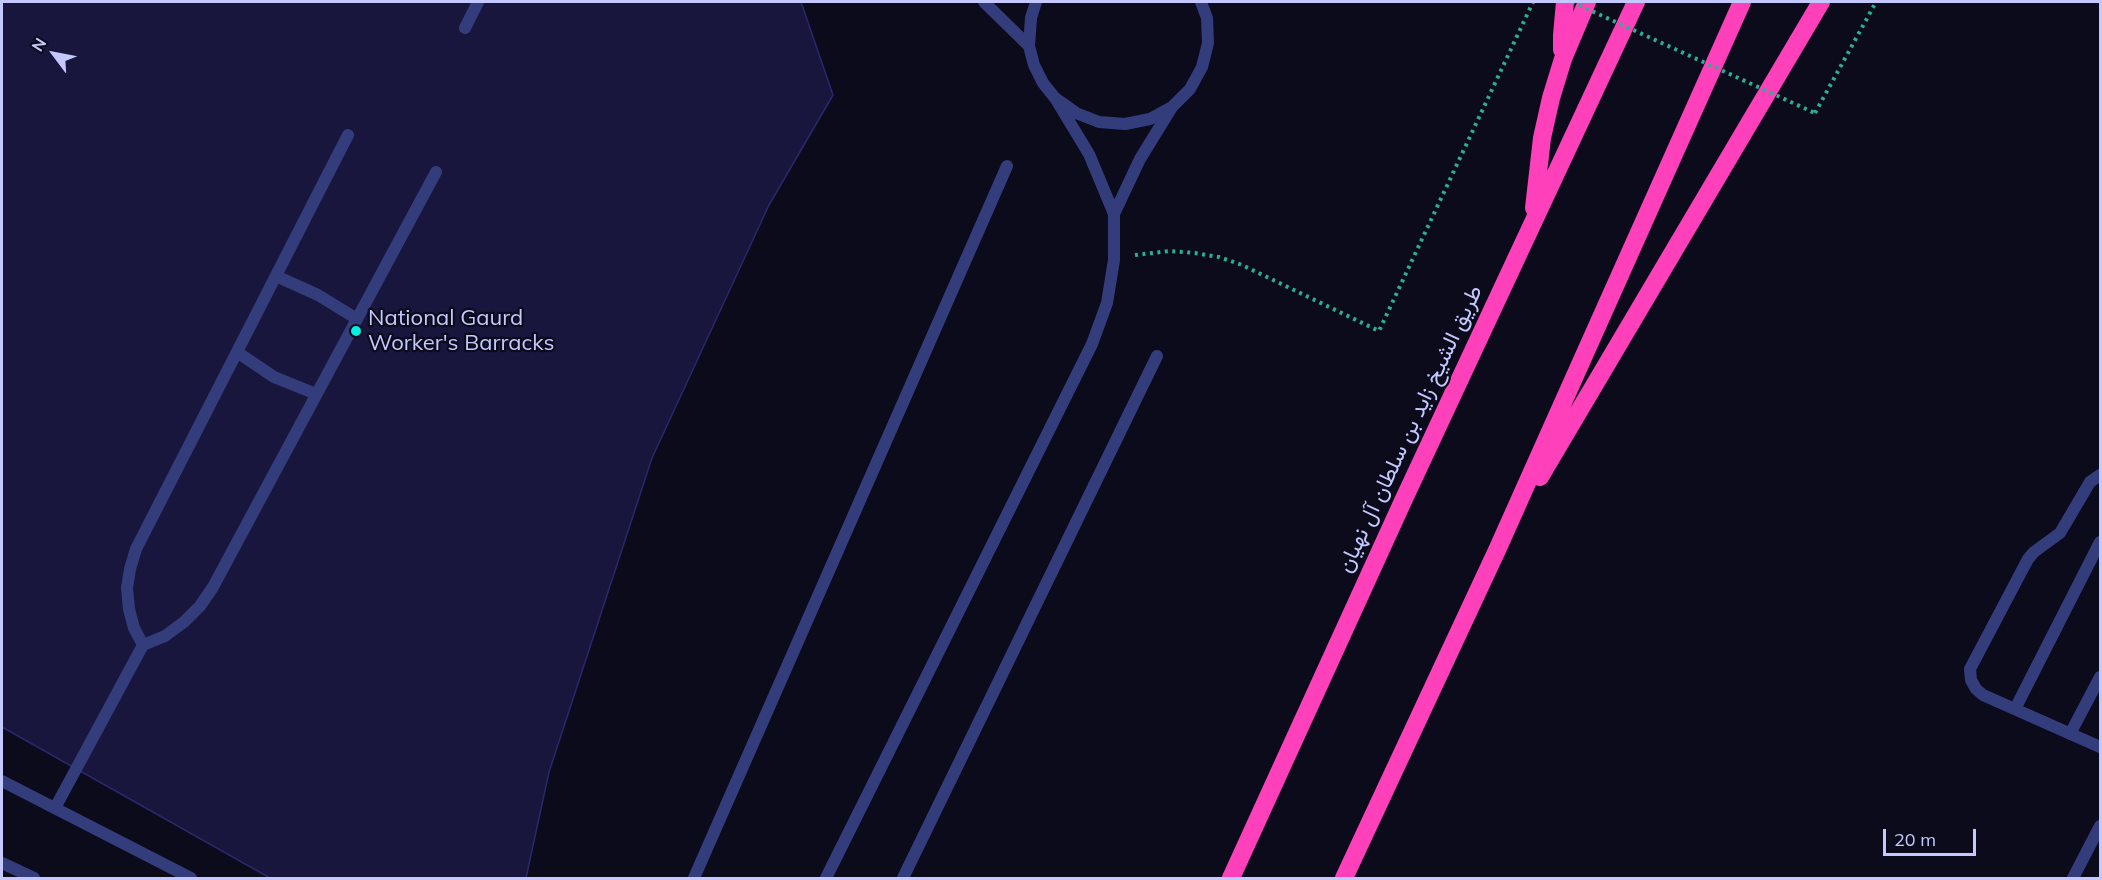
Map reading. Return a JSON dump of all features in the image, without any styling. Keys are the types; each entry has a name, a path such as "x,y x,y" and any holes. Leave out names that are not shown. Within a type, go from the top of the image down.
{"highway":[{"path":"1563,59 1562,35 1565,2"},
{"path":"1533,219 1542,138 1563,59 1587,2"},
{"name":"طريق الشيخ زايد بن سلطان آل نهيان","path":"1231,879 1533,219 1636,2"},
{"path":"1344,879 1498,548 1742,2"},
{"path":"1498,548 1821,2"}],"street":[{"path":"465,28 478,2"},
{"path":"984,2 1029,46"},
{"path":"826,879 1092,344 1107,303 1114,260 1114,214 1089,154 1055,98 1043,83 1034,65 1029,46 1031,18 1036,2"},
{"path":"1114,214 1140,159 1172,107 1190,89 1202,67 1208,43 1207,18 1201,2"},
{"path":"1207,18 1214,2"},
{"path":"1055,98 1076,113 1099,122 1116,124 1150,119 1172,107"},
{"path":"143,645 134,628 128,599 130,569 136,549 348,135"},
{"path":"694,879 1006,166"},
{"path":"55,808 143,645 165,636 184,622 206,596 436,172"},
{"path":"276,276 318,295 357,320"},
{"path":"237,352 274,377 316,394"},
{"path":"903,879 1157,356"},
{"path":"2100,475 2090,482 2060,533 2028,559 1970,669 1971,680 1983,695 2100,747"},
{"path":"2015,709 2100,542"},
{"path":"2070,734 2100,677"},
{"path":"2,781 191,879"},
{"path":"2073,879 2100,826"},
{"path":"2,862 34,879"}],"path":[{"path":"1114,260 1146,252 1170,251 1219,257 1242,265 1379,331 1533,2"},
{"path":"1572,2 1815,113 1876,2"}],"building":[{"name":"National Gaurd Worker's Barracks","path":"2,2 801,2 833,95 769,205 652,458 549,772 526,878 270,878 2,727"}],"place":[{"name":"National Gaurd Worker's Barracks","path":"356,331"}]}
